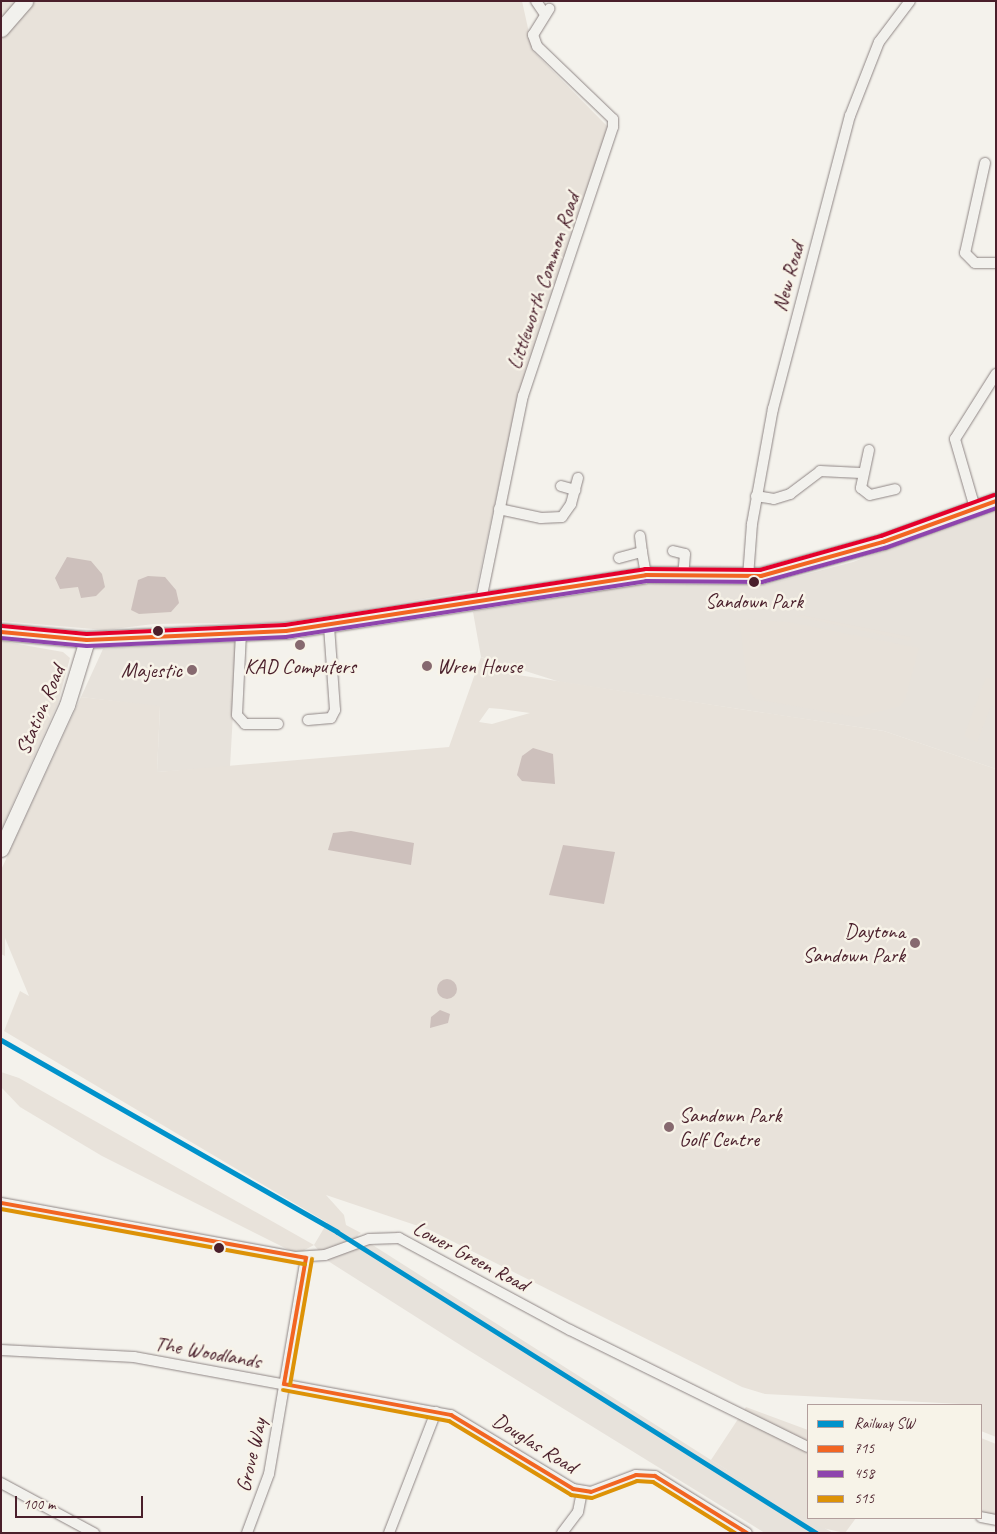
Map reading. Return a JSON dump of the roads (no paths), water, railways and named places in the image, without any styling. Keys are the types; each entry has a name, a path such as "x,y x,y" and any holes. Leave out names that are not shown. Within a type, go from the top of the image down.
{"main road":[{"path":"1,30 25,1"},
{"path":"1,632 87,640 241,633 329,626 481,600 646,575 748,577 816,562 996,501"},
{"name":"Station Road","path":"1,849 67,705 87,640"}],"street":[{"name":"Littleworth Common Road","path":"481,600 524,396 613,127 613,119 537,46 533,35 547,11 536,1"},
{"name":"New Road","path":"748,577 756,496 773,409 855,99 879,42 910,1"},
{"path":"985,164 965,253 975,263 996,263"},
{"path":"975,508 955,439 996,374"},
{"path":"869,450 861,473 865,494 895,489"},
{"path":"830,470 832,459"},
{"path":"756,496 780,498 811,475 830,470 861,473"},
{"path":"499,509 553,520 568,511 578,478"},
{"path":"561,486 575,490"},
{"path":"640,536 646,575"},
{"path":"673,551 685,554 683,575"},
{"path":"619,558 642,552"},
{"path":"308,720 331,718 335,710 329,626"},
{"path":"241,633 237,715 245,724 278,724"},
{"name":"Lower Green Road","path":"1,1203 306,1258 378,1238 410,1242 570,1330 807,1447"},
{"name":"Grove Way","path":"247,1533 270,1474 306,1258"},
{"name":"The Woodlands","path":"1,1350 134,1357 436,1412"},
{"path":"389,1533 436,1412"},
{"name":"Douglas Road","path":"436,1412 458,1418 582,1491 600,1491 636,1474 655,1476 747,1533"},
{"path":"1,1484 94,1533"},
{"path":"562,1533 578,1512 582,1491"},
{"path":"982,1517 996,1520"}],"rail line":[{"name":"SW","path":"1,1040 337,1232 816,1533"}],"place":[{"name":"Sandown Park","path":"754,582"},
{"name":"KAD Computers","path":"300,645"},
{"name":"Wren House","path":"427,666"},
{"name":"Majestic","path":"192,670"},
{"name":"Daytona Sandown Park","path":"915,943"},
{"name":"Sandown Park Golf Centre","path":"669,1127"}]}
